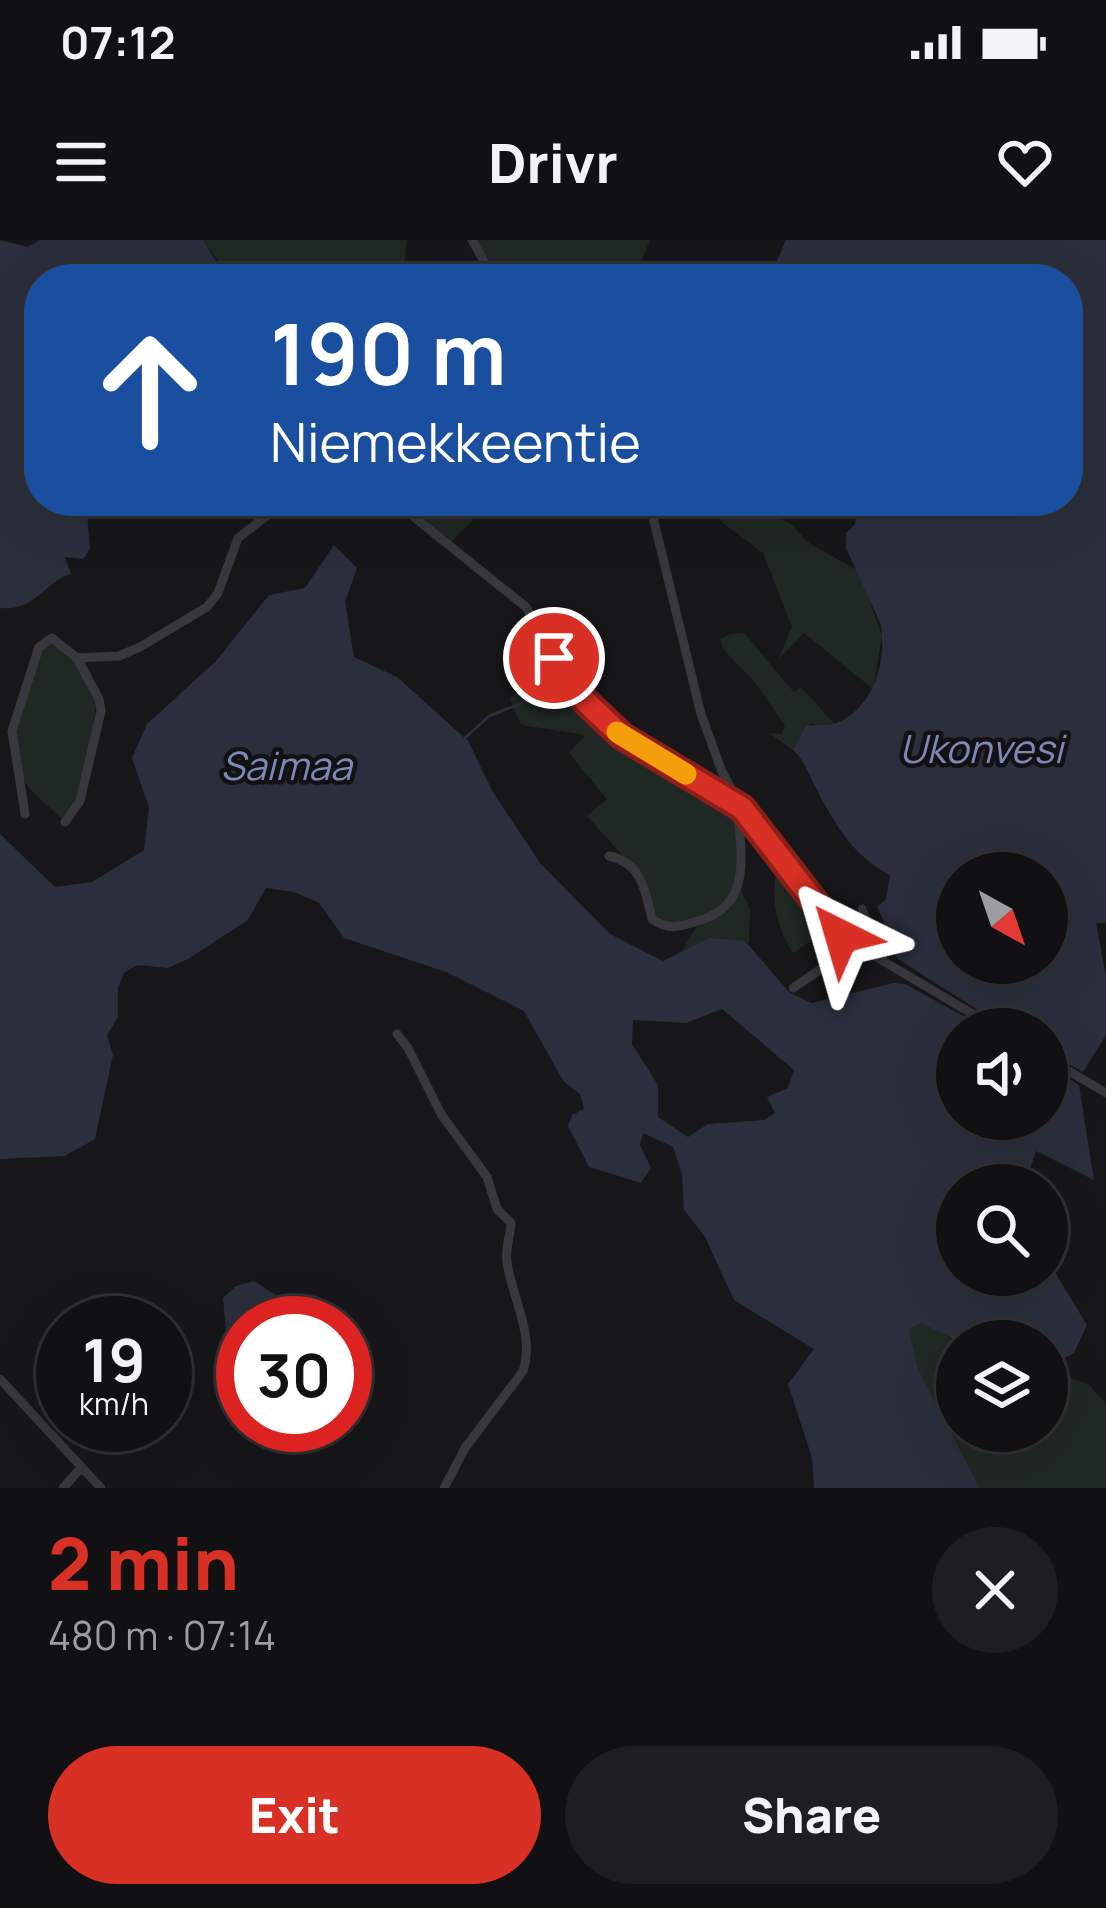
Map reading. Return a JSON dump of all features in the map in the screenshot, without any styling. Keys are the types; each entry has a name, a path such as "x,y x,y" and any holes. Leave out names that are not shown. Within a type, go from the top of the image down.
{"street":[{"path":"77,658 119,656 207,607 218,593 238,538 267,516"},
{"path":"413,516 526,607 558,664 610,726 742,808"},
{"path":"653,516 700,714 742,808 841,936 961,1008"},
{"path":"25,814 13,731 39,647 52,638 77,658 101,711 80,801 65,822"},
{"path":"609,856 634,868 646,889 652,919 660,924 680,928 709,918 723,912 734,897 741,838 737,818 742,808"},
{"path":"862,909 883,962"},
{"path":"794,988 856,945"},
{"path":"397,1034 441,1114 487,1177 497,1209 511,1223 506,1254 523,1323 523,1371 465,1448 444,1488"},
{"path":"1068,1071 1106,1094"},
{"path":"0,1378 101,1488"},
{"path":"63,1488 81,1468"}],"shaded area":[{"path":"203,240 407,240 404,264 220,264"},
{"path":"472,240 650,240 640,264 486,264"},
{"path":"413,516 477,516 448,544"},
{"path":"714,516 776,516 793,525 806,541 860,572 882,636 873,689 804,633 778,659 792,627 763,553"},
{"path":"744,633 794,692 801,687 834,723 823,727 811,723 793,750 769,733 781,734 785,726 720,640"},
{"path":"46,639 78,663 93,685 95,698 83,779 65,822 25,782 16,748 21,710"},
{"path":"556,661 610,726 742,808 750,822 742,832 741,890 750,909 749,943 709,938 681,952 700,921 679,928 652,919 634,868 587,816 607,799 569,753 585,735 521,725 510,698"},
{"path":"778,858 852,948 823,971 837,948 834,940 813,939 793,953 781,930 774,895"},
{"path":"921,1323 936,1330 936,1404 918,1369 908,1328"},
{"path":"1068,1377 1088,1384 1106,1403 1106,1488 980,1488 961,1452 1068,1452"}],"water":[{"path":"0,240 28,247 40,240 203,240 218,264 24,264 24,516 87,516 90,549 83,559 65,557 71,574 31,601 0,608"},
{"name":"Ukonvesi","path":"786,240 1106,240 1106,923 1096,923 1106,977 1106,1035 1083,1072 1068,1064 1068,1008 974,1008 937,984 1068,984 1068,852 936,852 936,983 898,959 877,907 886,899 890,875 844,836 793,750 806,726 834,724 854,712 871,691 880,665 881,625 846,548 846,533 856,516 1083,516 1083,264 776,264"},
{"name":"Saimaa","path":"334,545 357,568 345,602 354,657 397,677 468,741 493,792 540,863 610,934 663,961 709,938 745,941 790,993 812,1003 894,983 905,984 949,1008 936,1008 936,1140 1068,1140 1068,1078 1079,1085 1094,1180 1036,1151 1032,1164 936,1164 936,1296 1068,1294 1087,1325 1068,1356 1068,1320 936,1320 936,1330 921,1323 909,1329 918,1369 936,1404 936,1452 961,1452 980,1488 814,1488 812,1458 788,1384 814,1349 734,1300 705,1237 684,1210 682,1174 673,1147 643,1133 640,1145 651,1168 641,1183 589,1167 568,1126 572,1115 584,1109 580,1094 564,1082 524,1011 446,972 344,938 319,903 294,892 266,888 248,920 188,959 168,968 137,965 124,973 118,988 118,1017 107,1035 113,1055 95,1139 65,1156 0,1159 0,834 55,887 92,882 144,850 149,807 132,758 147,724 216,661 269,595 305,588","holes":["722,1009 794,1070 788,1088 767,1097 775,1113 764,1120 708,1124 688,1137 658,1117 658,1085 632,1044 633,1020 686,1023"]},
{"path":"254,1281 277,1296 225,1296 236,1286"}],"waterway":[{"path":"531,695 561,672"},
{"path":"465,738 489,716 570,684"}],"slow traffic":[{"path":"617,732 686,774"}],"route":[{"path":"554,658 586,702 622,736 742,808 841,936"}]}
